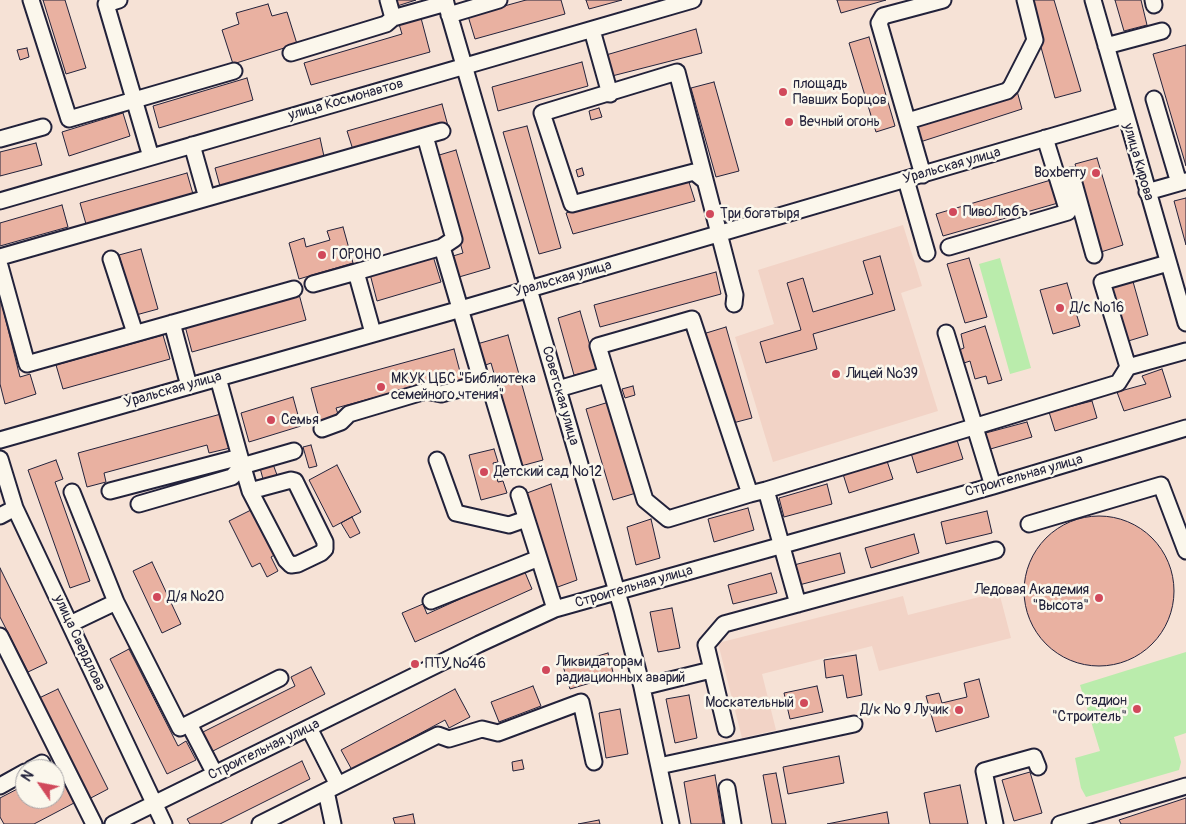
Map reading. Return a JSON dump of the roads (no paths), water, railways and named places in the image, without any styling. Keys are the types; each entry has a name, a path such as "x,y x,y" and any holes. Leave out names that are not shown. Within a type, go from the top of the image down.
{"street":[{"path":"31,0 69,119 234,71"},
{"path":"119,0 106,4 151,157"},
{"path":"388,0 393,18"},
{"path":"291,52 386,24 393,18 446,6 498,0"},
{"name":"улица Космонавтов","path":"0,201 690,0"},
{"path":"924,174 879,23 883,16 944,0"},
{"path":"908,121 1007,91 1011,87 1035,40 1025,0"},
{"name":"улица Кирова","path":"1093,0 1186,323"},
{"name":"Советская улица","path":"446,6 617,591 642,687 671,824"},
{"path":"592,30 610,94"},
{"path":"1106,46 1162,31"},
{"path":"704,180 694,172 572,204 542,113 610,94 677,72 735,295 734,304"},
{"path":"1147,192 1183,182 1154,99"},
{"name":"Уральская улица","path":"0,440 461,309 1125,115"},
{"path":"0,139 43,127"},
{"path":"0,257 442,131"},
{"path":"313,284 442,247 454,239 425,136"},
{"path":"1045,138 1068,212"},
{"path":"192,145 207,198"},
{"path":"1072,176 1094,254"},
{"path":"906,180 928,253"},
{"path":"949,247 1068,212 1084,218"},
{"path":"442,247 482,383 491,390 514,467"},
{"path":"111,259 134,333"},
{"path":"1128,367 1102,282 1168,263"},
{"path":"0,266 27,364 294,289"},
{"path":"356,272 373,334"},
{"path":"750,494 692,319 598,346 645,500 668,519 1118,383 1128,367 1186,350"},
{"path":"172,323 190,386"},
{"path":"946,333 993,486"},
{"path":"558,389 606,375"},
{"path":"218,378 250,491 286,560 292,564 298,564 321,553 325,549 325,542 295,481 290,480 250,491"},
{"path":"322,429 341,422 349,414 426,391 441,394 482,383"},
{"name":"Строительная улица","path":"112,824 479,644 555,609 993,486 1186,428"},
{"path":"110,492 294,451"},
{"name":"улица Свердлова","path":"0,459 15,508 164,824"},
{"path":"437,460 456,513 508,524 526,519"},
{"path":"138,504 232,477 241,462"},
{"path":"1029,524 1161,485 1186,551"},
{"path":"766,490 798,604"},
{"path":"72,492 116,602 180,728 280,678"},
{"path":"520,495 555,609"},
{"path":"0,516 15,508"},
{"path":"726,729 706,645 724,624 996,550"},
{"path":"431,601 539,558"},
{"path":"70,624 116,602"},
{"path":"0,636 94,824"},
{"path":"642,687 711,670"},
{"path":"260,824 438,735 449,739 482,729 498,733 581,702 594,762"},
{"path":"189,724 215,774"},
{"path":"659,766 854,724"},
{"path":"309,728 332,788 333,824"},
{"path":"995,824 984,772 1034,757 1038,766"},
{"path":"0,786 15,778"},
{"path":"1060,824 1102,818 1186,786"},
{"path":"727,788 733,824"}],"place":[{"name":"площадь Павших Борцов","path":"783,92"},
{"name":"Вечный огонь","path":"789,122"},
{"name":"Boxberry","path":"1096,173"},
{"name":"ПивоЛюбъ","path":"953,212"},
{"name":"Три богатыря","path":"710,214"},
{"name":"ГОРОНО","path":"322,255"},
{"name":"Д/с №16","path":"1060,308"},
{"name":"Лицей №39","path":"836,374"},
{"name":"МКУК ЦБС \"Библиотека семейного чтения\"","path":"381,387"},
{"name":"Семья","path":"271,420"},
{"name":"Детский сад №12","path":"484,472"},
{"name":"Д/я №20","path":"157,597"},
{"name":"Ледовая Академия \"Высота\"","path":"1099,598"},
{"name":"ПТУ №46","path":"415,664"},
{"name":"Ликвидаторам радиационных аварий","path":"546,670"},
{"name":"Москательный","path":"804,703"},
{"name":"Стадион \"Строитель\"","path":"1137,709"},
{"name":"Д/к № 9 Лучик","path":"959,710"}]}
